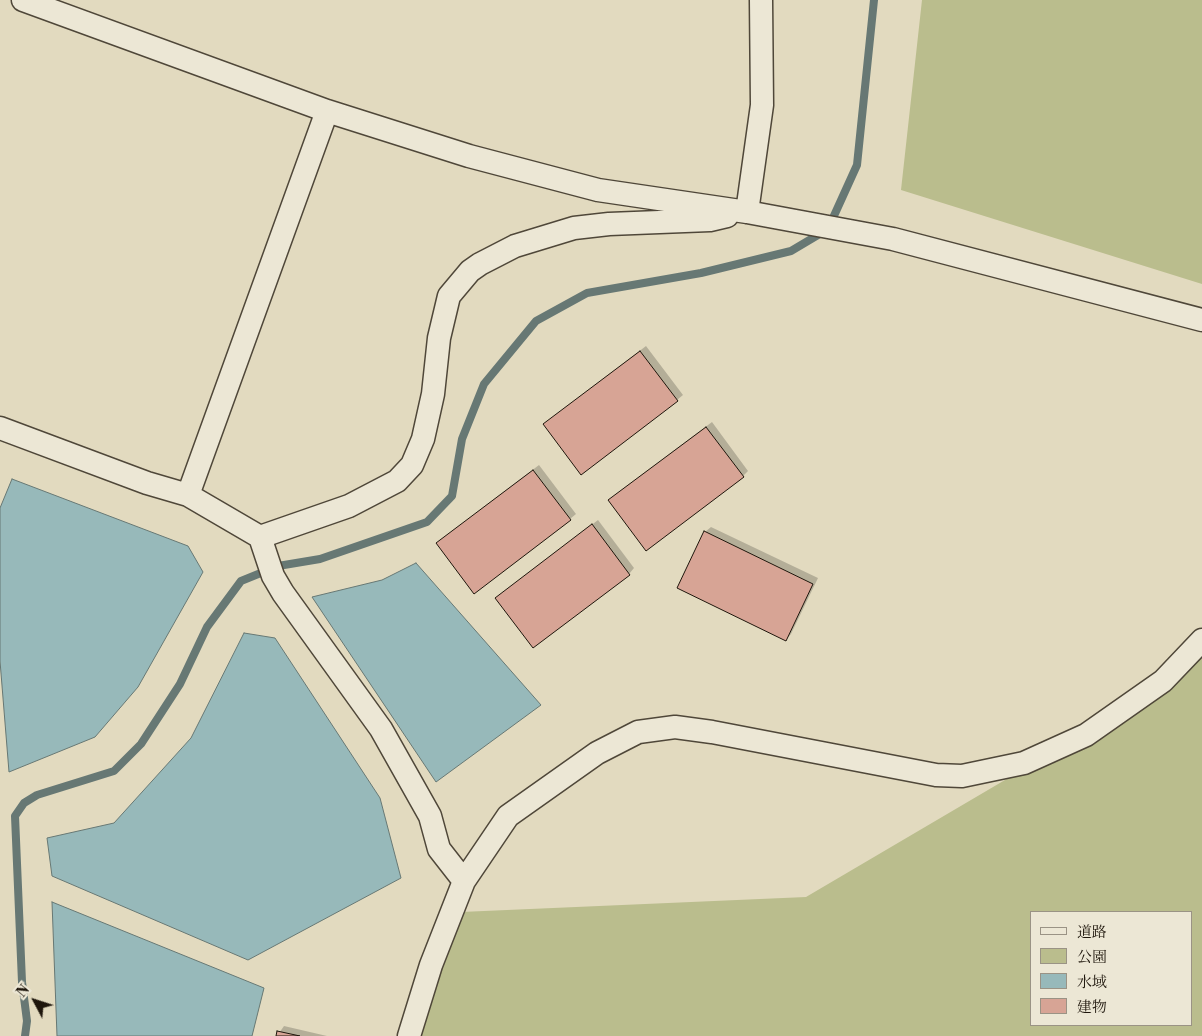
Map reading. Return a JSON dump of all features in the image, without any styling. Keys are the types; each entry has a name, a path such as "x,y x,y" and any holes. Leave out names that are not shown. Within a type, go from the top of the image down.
{"street":[{"path":"23,0 327,111 468,156 598,190 747,212 892,239 1202,320"},
{"path":"747,212 762,106 761,0"},
{"path":"188,495 327,111"},
{"path":"260,537 349,506 397,481 412,466 423,439 433,394 439,338 449,296 470,271 480,264 515,246 574,228 609,224 710,220 747,212"},
{"path":"0,428 146,482 188,495 260,537 273,576 283,594 381,729 430,816 439,850 464,881"},
{"path":"409,1036 431,965 464,881 508,816 597,753 638,732 675,728 712,732 936,775 962,776 1024,762 1086,735 1163,681 1202,640"}],"green space":[{"path":"922,0 1202,0 1202,284 901,190"},
{"path":"1202,631 1202,1036 401,1036 461,912 806,897 1107,720"}],"water":[{"path":"12,479 188,546 203,572 138,687 95,737 9,772 0,661 0,508"},
{"path":"416,563 541,705 436,782 312,597 382,580"},
{"path":"244,633 275,638 380,798 401,878 248,960 52,876 47,838 114,823 191,738"},
{"path":"52,902 264,988 252,1036 57,1036"}],"building":[{"path":"640,351 678,401 581,475 543,424"},
{"path":"706,427 744,477 646,551 608,500"},
{"path":"533,470 571,520 474,594 436,543"},
{"path":"592,524 630,575 533,648 495,598"},
{"path":"704,531 813,584 786,641 677,588"},
{"path":"277,1031 300,1036 276,1036"}],"waterway":[{"path":"25,1036 27,1021 22,982 15,816 24,803 37,795 114,771 141,744 180,684 207,627 241,581 278,566 320,559 427,522 452,496 462,439 484,384 536,321 587,293 701,273 791,251 828,229 857,165 874,0"}]}
